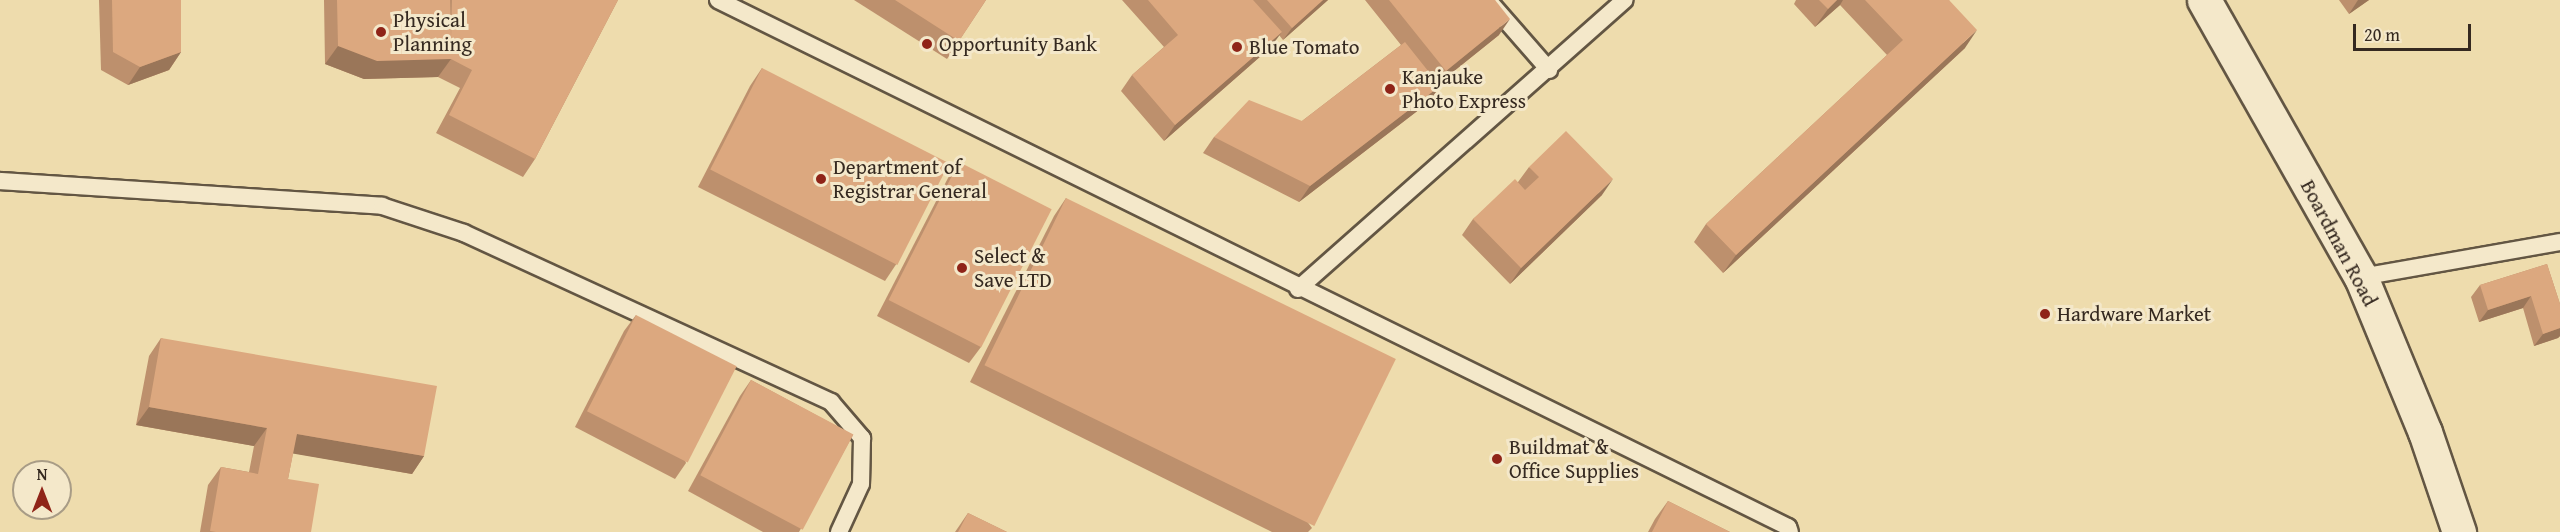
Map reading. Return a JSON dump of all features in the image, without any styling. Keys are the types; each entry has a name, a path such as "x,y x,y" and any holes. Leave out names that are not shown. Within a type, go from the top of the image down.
{"street":[{"name":"Boardman Road","path":"2204,0 2361,277 2425,432 2459,532"}],"lane":[{"path":"718,0 1298,288 1788,527 1790,532"},
{"path":"1488,0 1549,70"},
{"path":"1298,288 1549,70 1624,0"},
{"path":"0,181 382,206 464,233 831,402 862,438 861,484 839,532"},
{"path":"2361,277 2560,242"}],"building":[{"path":"112,0 181,0 181,52 140,67 113,52"},
{"path":"337,0 450,0 451,39 452,0 618,0 535,159 449,115 472,70 451,59 377,61 338,46"},
{"path":"895,0 986,0 959,41"},
{"path":"1148,0 1253,0 1282,32 1175,125 1132,75 1178,35"},
{"path":"1267,0 1323,0 1292,28"},
{"path":"1389,0 1495,0 1510,19 1446,71"},
{"path":"1819,0 1837,0 1828,9"},
{"path":"1865,0 1949,0 1977,30 1736,255 1706,224 1903,40"},
{"path":"1405,42 1440,86 1310,186 1214,137 1249,100 1302,121"},
{"path":"762,68 949,163 897,265 710,170"},
{"path":"1566,131 1613,179 1521,268 1473,219 1515,179 1525,190 1539,177 1529,167"},
{"path":"959,162 1052,209 981,347 889,300"},
{"path":"1066,198 1396,359 1314,526 984,365"},
{"path":"2547,264 2560,304 2560,328 2543,334 2531,296 2488,310 2480,285"},
{"path":"636,315 737,366 688,463 587,411"},
{"path":"161,338 437,386 424,456 297,434 288,479 319,484 311,532 210,531 221,467 258,474 267,428 149,407"},
{"path":"751,380 853,434 803,530 700,475"},
{"path":"1668,501 1730,532 1652,532"},
{"path":"968,513 1007,532 958,532"}],"place":[{"name":"Physical Planning","path":"381,32"},
{"name":"Opportunity Bank","path":"927,44"},
{"name":"Blue Tomato","path":"1237,47"},
{"name":"Kanjauke Photo Express","path":"1390,89"},
{"name":"Department of Registrar General","path":"821,179"},
{"name":"Select & Save LTD","path":"962,268"},
{"name":"Hardware Market","path":"2045,314"},
{"name":"Buildmat & Office Supplies","path":"1497,459"}]}
